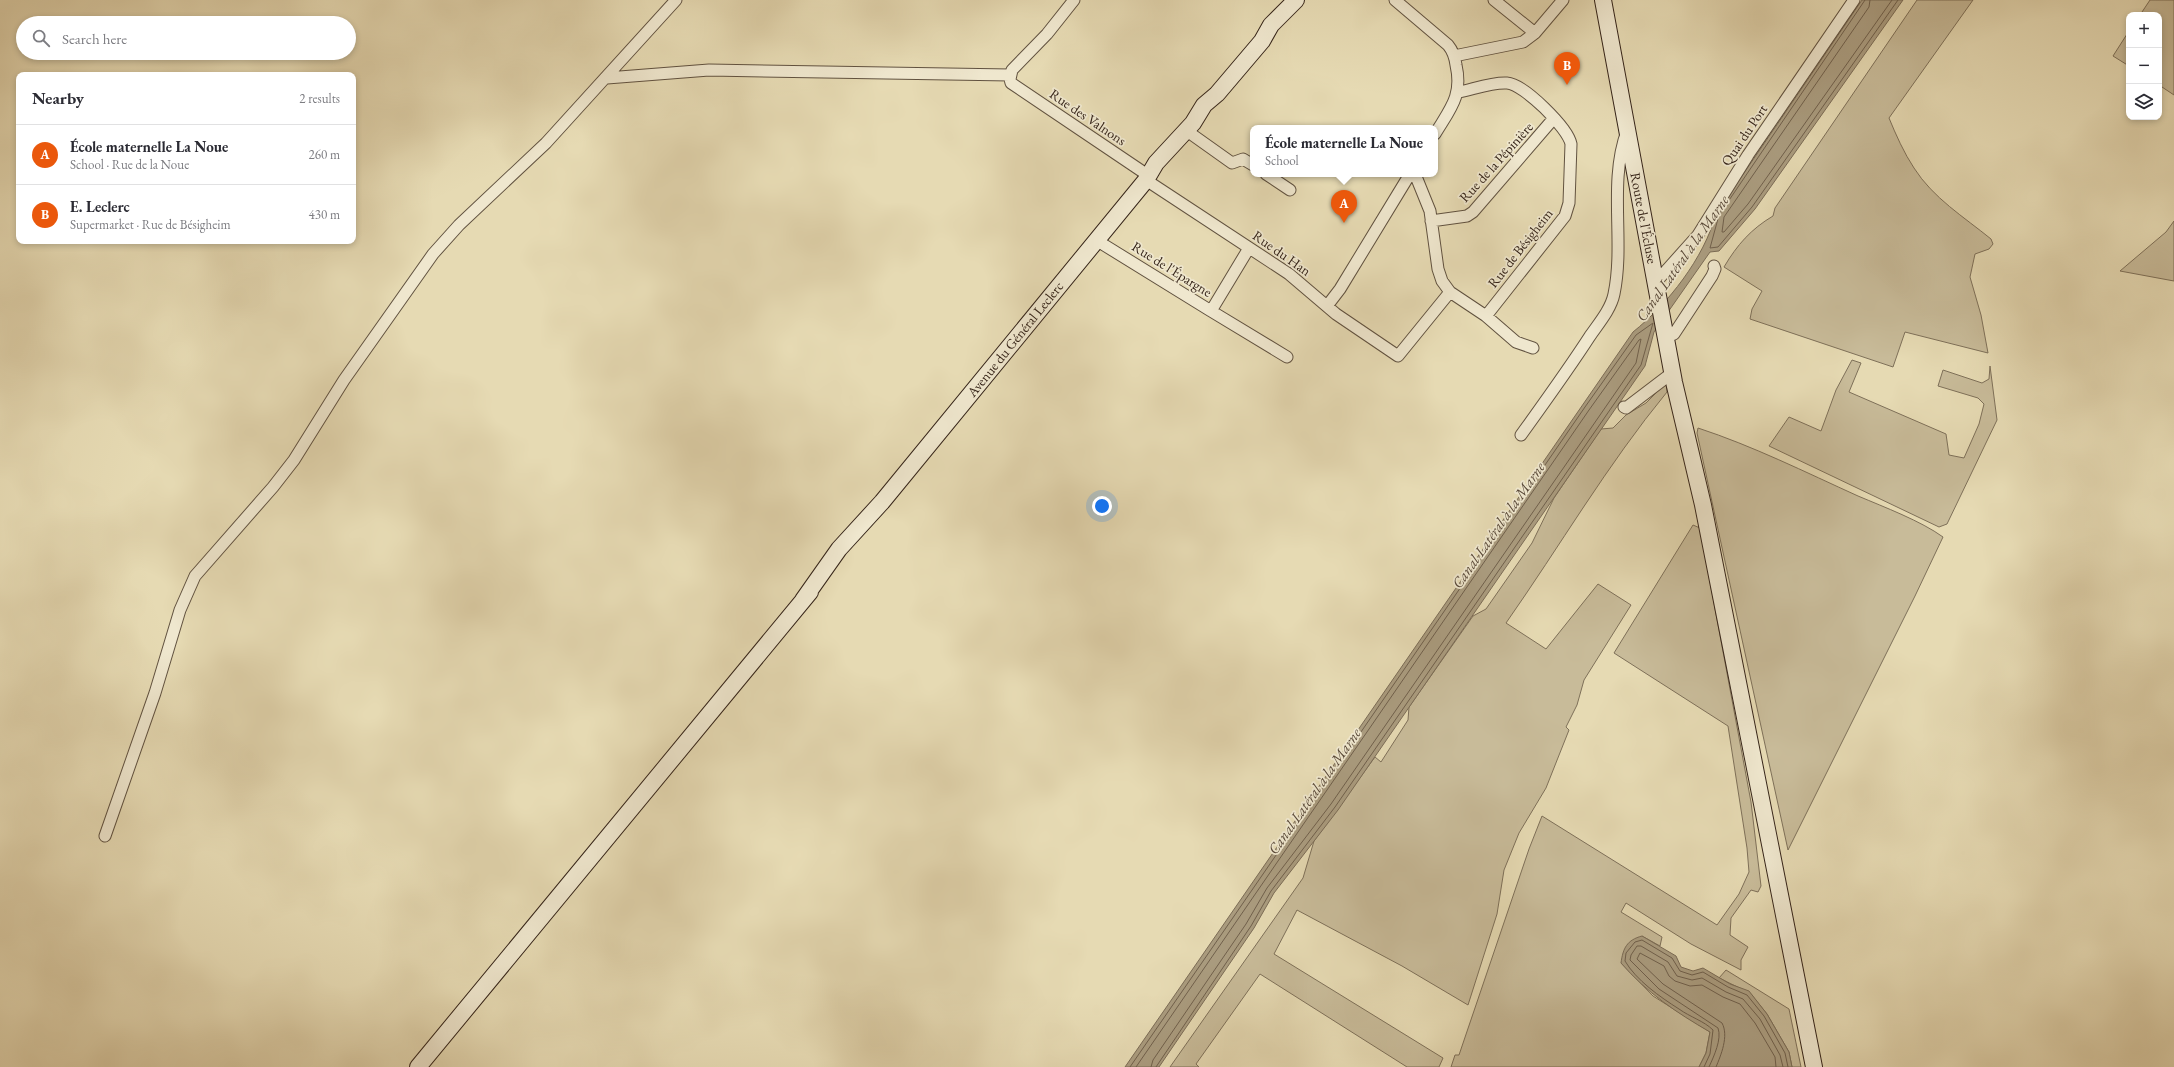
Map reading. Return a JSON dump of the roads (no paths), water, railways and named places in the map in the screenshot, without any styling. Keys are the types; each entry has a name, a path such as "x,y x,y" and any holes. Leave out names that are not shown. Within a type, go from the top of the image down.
{"main road":[{"name":"Route de l'Écluse","path":"1603,0 1672,373 1703,505 1814,1067"},
{"name":"Avenue du Général Leclerc","path":"418,1067 774,636 803,600 839,549 882,502 1148,178 1156,163 1186,132 1204,105 1217,94 1262,41 1271,25 1291,5"}],"street":[{"path":"105,836 155,692 180,610 195,576 273,487 294,460 344,380 433,254 459,225 546,143 607,78 676,0"},
{"path":"607,78 709,70 1010,79 1012,70 1047,34 1074,0"},
{"path":"1395,0 1448,45 1454,56 1458,92 1456,101 1438,129"},
{"path":"1494,0 1535,33"},
{"path":"1454,56 1523,42 1535,33 1563,0"},
{"name":"Quai du Port","path":"1656,282 1698,235 1748,155 1854,0"},
{"name":"Rue des Valnons","path":"1010,79 1148,178"},
{"name":"Rue de Bésigheim","path":"1458,92 1508,83 1516,86 1535,100 1554,118 1568,134 1571,144 1568,210 1562,223 1486,316"},
{"name":"Rue de la Pépinière","path":"1431,221 1466,216 1473,212 1554,118"},
{"path":"1521,436 1569,368 1605,313 1614,296 1618,238 1618,166 1620,152 1627,129"},
{"path":"1186,132 1232,163 1243,159 1250,163"},
{"path":"1270,177 1290,190"},
{"path":"1326,306 1340,288 1408,177"},
{"path":"1416,177 1424,193 1431,221 1438,269 1442,281 1450,292 1486,316 1516,342 1533,348"},
{"name":"Rue du Han","path":"1148,178 1289,274 1326,306 1398,356 1450,292"},
{"name":"Rue de l'Épargne","path":"1096,240 1211,310 1249,248"},
{"path":"1666,337 1674,334 1712,276 1715,270 1714,266"},
{"path":"1211,310 1287,357"},
{"path":"1624,407 1626,408 1643,397 1672,373"}],"water":[{"path":"1862,0 1903,0 1755,209 1719,251 1710,252 1654,332 1645,366 1338,810 1274,893 1254,928 1159,1067 1125,1067 1633,332 1659,308 1683,279 1703,247 1716,214"},
{"path":"1642,936 1676,956 1681,967 1693,971 1703,968 1730,984 1749,991 1767,1014 1789,1052 1792,1067 1699,1067 1706,1053 1710,1032 1663,1002 1641,984 1621,963 1623,953 1629,942"}],"place":[{"name":"E. Leclerc","path":"1567,85"},
{"name":"École maternelle La Noue","path":"1344,223"}],"water label":[{"name":"Canal Latéral à la Marne","path":"1682,258"},
{"name":"Canal Latéral à la Marne","path":"1498,525"},
{"name":"Canal Latéral à la Marne","path":"1314,791"}]}
